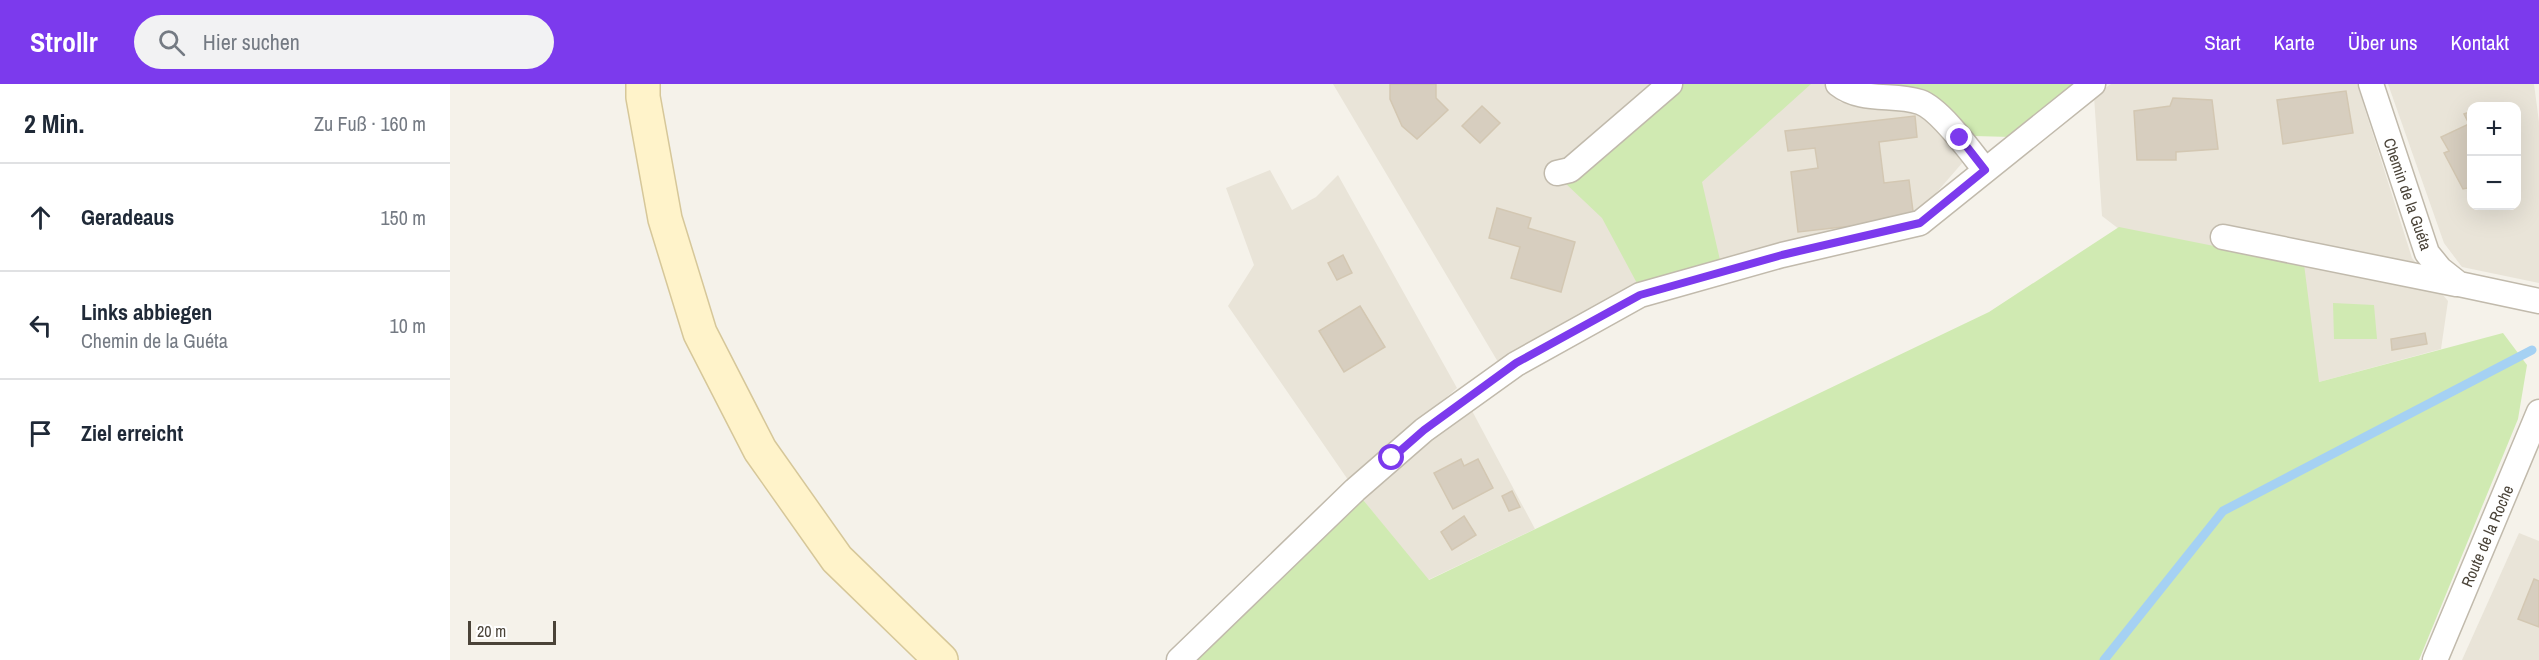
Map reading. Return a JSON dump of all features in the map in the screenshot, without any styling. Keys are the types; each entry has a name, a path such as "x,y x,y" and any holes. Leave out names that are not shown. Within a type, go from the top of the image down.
{"main road":[{"path":"643,84 643,97 665,219 700,333 755,440 837,559 941,660"}],"street":[{"path":"1557,173 1570,170 1670,84"},
{"path":"1838,84 1849,93 1921,102 1960,138 1985,170"},
{"path":"1179,660 1355,490 1424,430 1516,363 1640,295 1782,255 1920,223 2093,84"},
{"name":"Chemin de la Guéta","path":"2371,84 2427,253 2439,269 2459,284 2539,301"},
{"path":"2223,237 2459,284"},
{"name":"Route de la Roche","path":"2435,660 2539,412"}],"shaded area":[{"path":"1333,84 1824,84 1840,102 1922,114 1963,162 1917,215 1635,283 1498,362"},
{"path":"2111,84 2357,84 2412,258 2448,301 2441,349 2319,382 2102,216 2094,96"},
{"path":"2388,84 2534,84 2539,122 2539,283 2462,267 2444,243"},
{"path":"1270,170 1292,210 1316,197 1338,175 1457,388 1418,422 1470,407 1535,529 1428,580 1355,490 1228,306 1254,265 1226,188"},
{"path":"2519,533 2539,541 2539,660 2462,660"}],"green space":[{"path":"1680,84 1811,84 1702,182 1720,260 1639,287 1602,218 1564,182"},
{"path":"1878,84 2080,84 2011,137 1974,136 1928,95"},
{"path":"2119,227 2304,264 2319,382 2503,333 2527,365 2518,419 2419,660 1179,660 1355,490 1429,580 1989,312"},
{"path":"2333,303 2374,305 2377,339 2334,339"}],"building":[{"path":"1390,84 1436,84 1436,98 1448,110 1417,139 1402,126 1390,99"},
{"path":"2346,91 2353,133 2283,144 2277,100"},
{"path":"2173,98 2212,100 2218,149 2176,152 2176,160 2137,160 2134,111 2170,106"},
{"path":"1482,106 1500,123 1480,143 1462,126"},
{"path":"1915,116 1917,137 1879,142 1884,183 1909,180 1914,219 1798,232 1791,172 1818,168 1815,148 1788,151 1785,131"},
{"path":"2467,125 2467,188 2463,189 2444,153 2449,151 2441,137"},
{"path":"1497,208 1531,218 1528,228 1575,242 1561,292 1511,278 1520,247 1489,238"},
{"path":"1343,255 1352,273 1337,280 1328,263"},
{"path":"1360,306 1385,347 1344,372 1319,331"},
{"path":"2425,333 2427,344 2392,350 2391,339"},
{"path":"1461,459 1464,466 1478,459 1493,488 1453,509 1434,473"},
{"path":"1512,491 1520,507 1509,511 1502,496"},
{"path":"1464,516 1476,535 1452,550 1441,532"},
{"path":"2534,579 2539,581 2539,627 2518,619"}],"waterway":[{"path":"2104,660 2223,511 2532,350"}],"route":[{"path":"1392,458 1424,430 1516,363 1640,295 1782,255 1920,223 1985,170 1960,138"}]}
